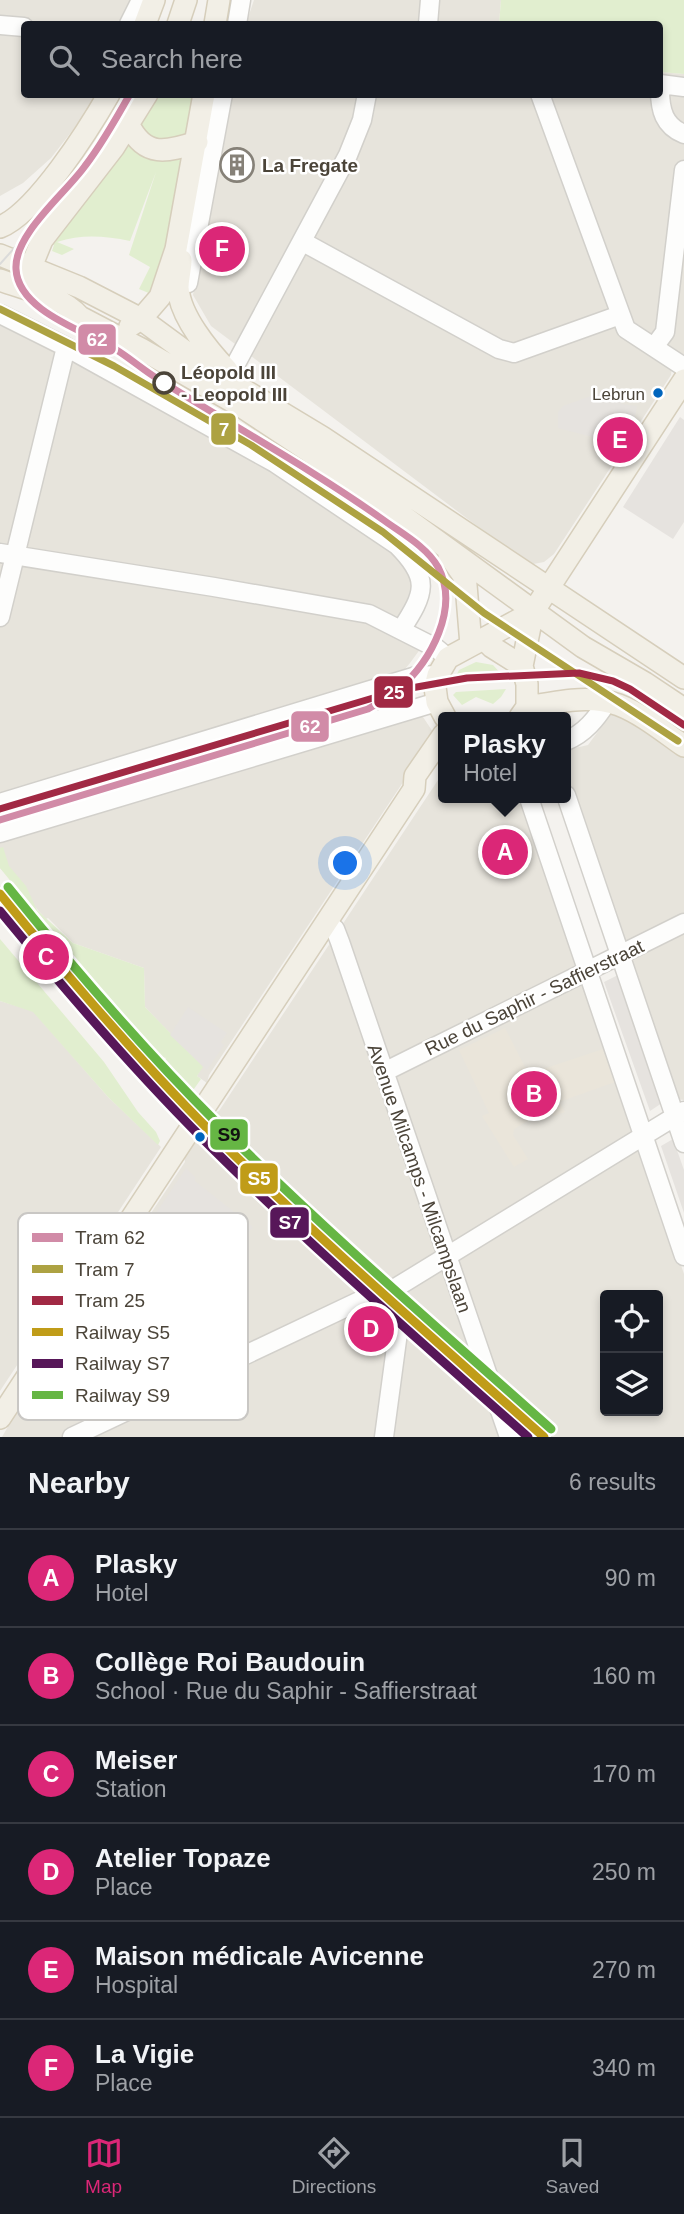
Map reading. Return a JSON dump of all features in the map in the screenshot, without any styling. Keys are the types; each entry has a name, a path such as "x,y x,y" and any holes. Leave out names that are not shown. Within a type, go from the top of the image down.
{"main road":[{"path":"146,21 154,0"},
{"path":"179,21 186,0"},
{"path":"216,21 219,0"},
{"path":"0,227 18,217 53,177 74,151 106,98"},
{"path":"41,292 33,278 31,267 42,240 129,125 145,98"},
{"path":"70,306 86,307 125,326 131,326 141,319 160,296 176,249 203,98"},
{"path":"129,125 139,142 156,150 174,149 197,142"},
{"path":"176,249 182,262 178,288 186,311 204,344 233,378"},
{"path":"0,255 79,286 141,319 209,369 233,378 684,678"},
{"path":"0,280 22,289 41,292 70,306 80,317 233,401 363,488 583,647 645,682 684,709"},
{"path":"527,712 527,684 522,666 533,612 684,380"},
{"path":"445,548 463,575 477,642"},
{"path":"441,710 435,687 443,666 477,642 533,612"},
{"path":"477,642 492,647 522,666"},
{"path":"531,712 581,700 604,708 623,707 684,746"},
{"path":"414,789 415,776 438,743"},
{"path":"134,1213 414,789 425,782 438,766"},
{"path":"0,1418 18,1390"}],"street":[{"path":"130,21 141,0"},
{"path":"238,21 241,0"},
{"path":"428,21 430,0"},
{"path":"0,25 21,27"},
{"path":"663,84 684,87"},
{"path":"186,311 188,279 222,98"},
{"path":"233,378 348,155 362,120 365,98"},
{"path":"541,98 626,328 684,367"},
{"path":"660,98 660,108 667,121 684,134"},
{"path":"197,142 216,131"},
{"path":"654,347 664,332 684,170"},
{"path":"303,242 499,349 514,353 620,315"},
{"path":"0,314 66,347 275,463 397,545 418,573 421,590 413,611 401,630"},
{"path":"0,617 7,555 66,347"},
{"path":"0,803 443,666 436,648 369,614 7,555"},
{"path":"571,739 577,737 604,708"},
{"path":"0,833 441,710"},
{"path":"531,803 684,1256"},
{"path":"569,803 619,956 680,1114 684,1143"},
{"name":"Avenue Milcamps - Milcampslaan","path":"325,923 335,929 509,1437"},
{"name":"Rue du Saphir - Saffierstraat","path":"384,1072 684,923"},
{"path":"248,1354 370,1296 391,1290 680,1114"},
{"path":"384,1437 401,1310 391,1290"},
{"path":"72,1437 108,1420"}],"shaded area":[{"path":"0,0 136,0 129,21 21,21 21,98 98,98 51,158 23,183 0,196"},
{"path":"254,0 501,0 499,21 247,21"},
{"path":"663,72 684,74 684,354 676,356 662,348 669,328 661,327 656,337 646,337 640,346 668,362 672,367 671,375 554,554 544,562 528,565 516,559 517,556 211,326 193,295 230,98 663,98"},
{"path":"0,323 75,358 235,446 378,539 409,564 413,591 401,622 421,648 400,675 0,793"},
{"path":"613,388 622,404 637,406 634,422 628,430 605,424 600,439 558,428 558,412 563,406"},
{"path":"680,417 684,420 684,522 673,539 623,507"},
{"path":"613,711 684,754 684,1100 677,1099 629,962 634,957 631,940 624,940 620,936 571,794 571,749 588,745"},
{"path":"421,714 433,732 429,743 209,1075 207,1083 197,1076 202,1067 145,1007 144,968 73,943 46,919 0,868 0,841"},
{"path":"438,780 438,803 524,803 684,1274 684,1437 2,1437 18,1409 18,1420 248,1420 248,1213 151,1213 185,1162 184,1157 214,1113 219,1111"},
{"path":"618,975 662,1103 650,1111 604,982"},
{"path":"0,1001 33,1011 108,1097 161,1147 117,1213 18,1213 18,1364 0,1391"},
{"path":"188,1007 227,1033 221,1042 224,1045 207,1070 170,1035"},
{"path":"505,1028 528,1073 536,1069 539,1075 540,1070 603,1049 615,1082 559,1102 565,1112 554,1116 549,1108 514,1129 513,1135 528,1159 514,1167 482,1116 489,1113 459,1050"},
{"path":"673,1139 684,1170 684,1213 661,1146"},
{"path":"186,1168 195,1177 195,1181 235,1213 156,1213"}],"green space":[{"path":"501,0 684,0 684,74 663,72 663,21 499,21"},
{"path":"154,98 196,98 188,133 182,139 155,143 140,126"},
{"path":"127,143 183,155 175,220 151,294 139,289 150,267 129,255 156,172 130,241 93,237 66,239 57,242 74,249 62,255 52,251 54,245 48,242"},
{"path":"476,662 493,665 505,678 453,682 459,670"},
{"path":"506,689 493,704 476,697 462,705 453,695 456,692"},
{"path":"3,847 9,866 26,886 37,910 73,943 144,968 145,1007 203,1067 197,1076 201,1079 189,1096 168,1080 158,1066 160,1061 164,1062 166,1058 153,1054 34,918 38,915 0,868 0,848"},
{"path":"0,939 104,1062 138,1112 156,1132 160,1141 158,1145 108,1097 33,1012 0,1001"}],"tram line":[{"name":"62","path":"0,820 368,709 395,692 422,664 439,633 444,616 446,599 438,567 413,540 327,482 158,379 115,349 55,318 28,297 20,284 16,269 23,242 42,215 91,158 128,98"},
{"path":"0,264 35,225"},
{"name":"7","path":"0,309 114,366 251,445 383,532 484,613 678,741"},
{"path":"257,436 294,466"},
{"name":"25","path":"0,809 400,690 467,678 579,673 613,681 630,689 684,725"},
{"path":"130,776 163,771"}],"rail line":[{"name":"S9","path":"8,887 110,1009 219,1125 341,1241 551,1429"},
{"name":"S5","path":"0,894 102,1016 251,1172 544,1437"},
{"name":"S7","path":"0,911 99,1028 243,1179 528,1437"}],"place":[{"name":"La Fregate","path":"237,165"},
{"name":"La Vigie","path":"222,249"},
{"name":"Léopold III - Leopold III","path":"164,383"},
{"name":"Lebrun","path":"658,393"},
{"name":"Maison médicale Avicenne","path":"620,440"},
{"name":"Plasky","path":"505,852"},
{"name":"Meiser","path":"46,957"},
{"name":"Collège Roi Baudouin","path":"534,1094"},
{"name":"Atelier Topaze","path":"371,1329"}]}
